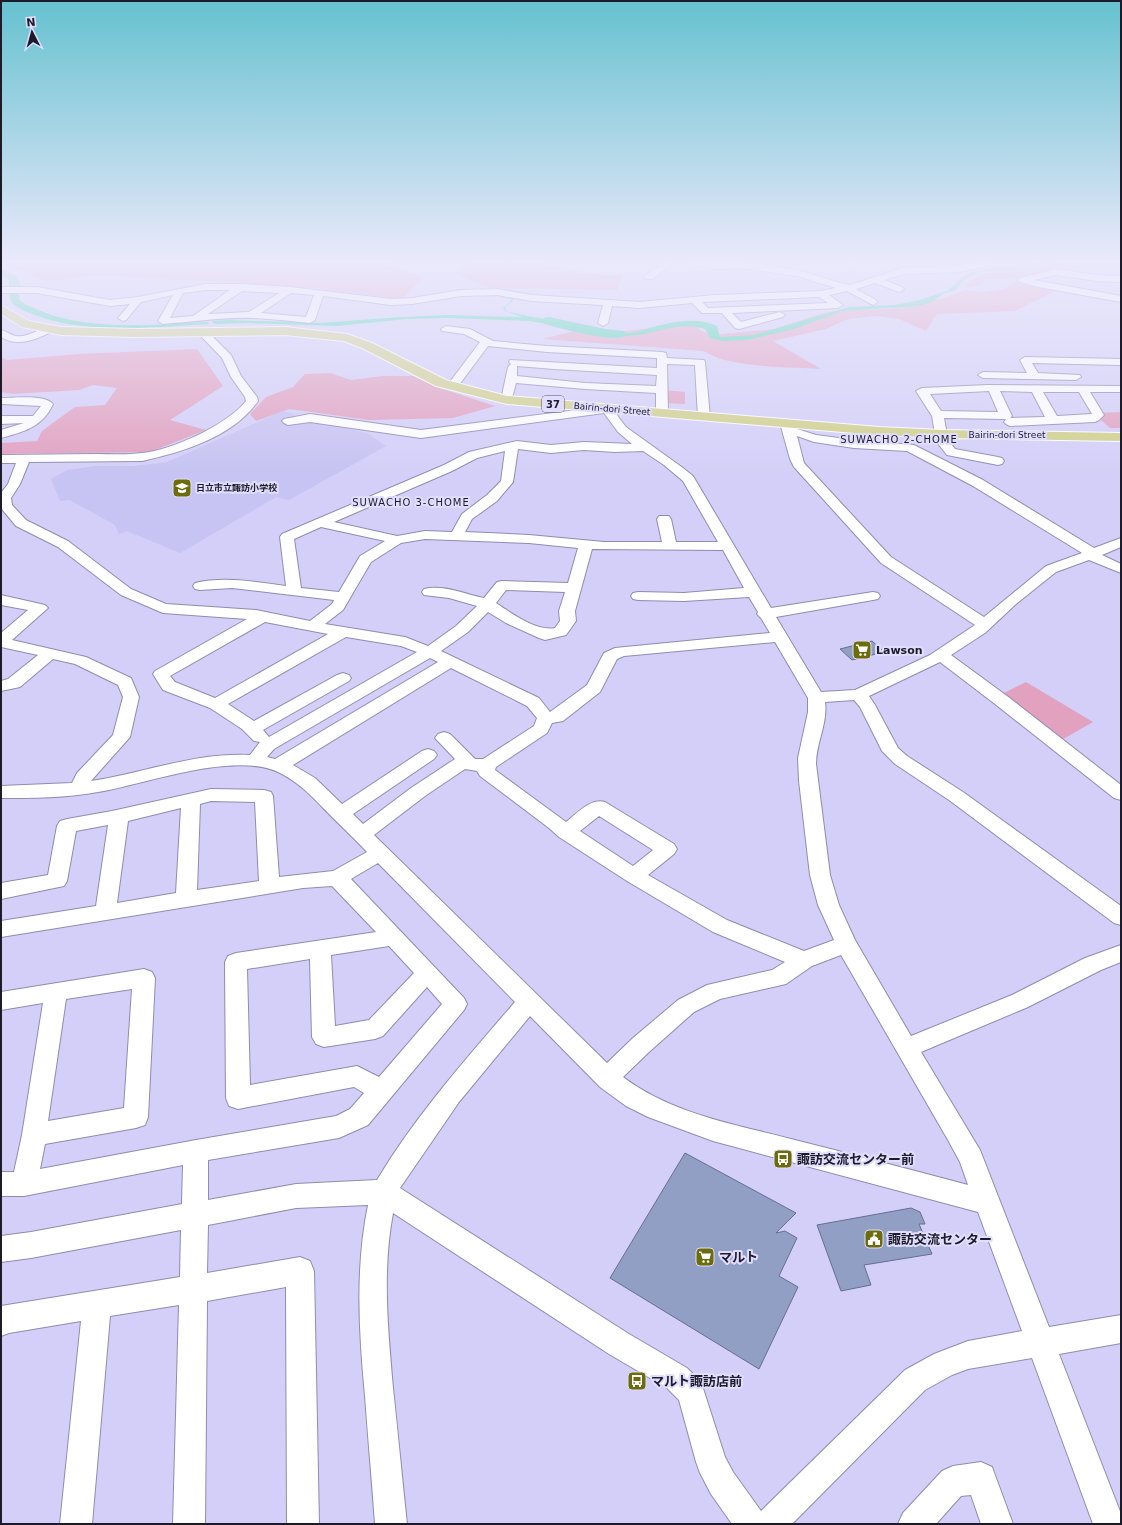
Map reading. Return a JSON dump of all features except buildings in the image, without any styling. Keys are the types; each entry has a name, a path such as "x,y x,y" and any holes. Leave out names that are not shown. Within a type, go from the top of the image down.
{"main road":[{"name":"Bairin-dori Street","path":"320,333 340,337 368,346 428,377 452,387 507,400 704,417 788,427 941,434 1077,435 1121,438"}],"street":[{"path":"1,333 20,340 30,338 40,333"},
{"path":"1,459 77,457 128,458 161,454 195,441 243,413 249,408 252,401 251,397 236,377 227,358 203,333"},
{"path":"470,333 492,344"},
{"path":"452,387 486,343 662,356 662,413"},
{"path":"507,400 518,346"},
{"path":"582,407 588,351"},
{"path":"1034,375 1025,360 1121,362"},
{"path":"514,362 586,368 662,366 700,362 704,417"},
{"path":"983,375 1034,375 1121,389"},
{"path":"511,379 585,386 661,390"},
{"path":"998,461 951,452 945,445 937,414 922,391 1036,388 1083,383"},
{"path":"937,414 1008,419 1053,420 1095,418 1098,415 1083,383"},
{"path":"993,388 1016,435"},
{"path":"1036,388 1053,420"},
{"path":"953,390 963,415"},
{"path":"1,402 38,401 46,402 47,406 39,419 28,426 1,434"},
{"path":"288,421 310,418 422,434 608,409 612,419 620,427 670,463 688,479 765,614 816,698 818,705 807,758 807,776 824,891 830,911 846,944 906,1048 959,1134 971,1158 1109,1524"},
{"path":"1,420 39,419"},
{"path":"788,427 814,438 854,444 885,445 910,448 978,484 1092,554 1121,569"},
{"path":"788,427 794,456 798,464 886,560 985,624"},
{"path":"517,445 551,449 584,446 646,447"},
{"path":"294,591 287,537 448,468 473,455 512,446 507,482 492,498 467,517 456,536"},
{"path":"24,458 14,484 4,498 6,506 21,523 63,544 126,592 163,608 262,617 312,627 405,642 430,652 533,702 546,718"},
{"path":"664,519 670,546"},
{"path":"320,523 397,540"},
{"path":"312,627 338,607 365,559 397,540 425,535 529,539 604,546 727,546"},
{"path":"816,698 858,695 940,655 985,624 1051,569 1120,543"},
{"path":"429,592 450,594 487,604 511,620 545,635 560,632 568,621 567,611 586,544"},
{"path":"200,586 232,584 343,597"},
{"path":"1,792 80,788 124,781 262,752 430,652 462,629 487,604 502,585 574,588"},
{"path":"638,596 684,597 753,592"},
{"path":"765,614 873,596"},
{"path":"1,600 40,608 1,642"},
{"path":"262,617 161,674 169,686 216,704 252,728 262,752 279,765 300,775 309,782 607,1078 626,1093 677,1118 713,1130 988,1202"},
{"path":"216,704 344,632"},
{"path":"546,718 557,717 594,688 610,656 621,651 779,637"},
{"path":"1,642 80,660 125,682 131,697 121,736 83,778 80,788"},
{"path":"1,686 14,683 50,653"},
{"path":"940,655 1001,700 1061,749 1121,794"},
{"path":"279,765 450,662"},
{"path":"252,728 343,678"},
{"path":"858,695 867,705 891,751 901,760 956,796 1121,916"},
{"path":"361,835 418,792 462,763 478,764 541,729 546,718"},
{"path":"444,738 486,772 566,832 634,876 720,926 804,960"},
{"path":"340,814 428,755"},
{"path":"1,891 57,881 67,826 211,795 264,796 268,887"},
{"path":"186,900 191,799"},
{"path":"566,832 598,807 667,849 634,876"},
{"path":"105,913 119,816"},
{"path":"1,929 303,881 337,878 380,853"},
{"path":"12,1184 339,1127 359,1117 456,1004 337,878"},
{"path":"381,1091 356,1076 238,1098 236,962 394,937"},
{"path":"607,1078 641,1045 686,1006 715,991 778,978 804,960 846,944"},
{"path":"320,949 324,1037 375,1029 427,973"},
{"path":"906,1048 1020,1001 1093,964 1121,953"},
{"path":"1,1001 144,978 136,1117 34,1135"},
{"path":"12,1184 34,1135 56,992"},
{"path":"391,1524 377,1369 372,1266 376,1232 384,1192 398,1168 446,1102 528,1001"},
{"path":"189,1524 195,1290 196,1151"},
{"path":"1,1248 31,1245 296,1196 384,1192 462,1244 613,1340 677,1378 691,1392 711,1462 718,1476 751,1524"},
{"path":"1,1320 195,1290 300,1271 303,1524"},
{"path":"76,1524 97,1304"},
{"path":"770,1524 915,1380 944,1364 968,1355 1121,1329"},
{"path":"914,1524 952,1482 982,1478 997,1524"}],"shaded area":[{"path":"566,333 708,333 712,335 731,333 808,333 773,341 821,369 744,364 715,357 704,351 542,339"},
{"path":"592,333 648,333 628,336"},
{"path":"707,333 719,333 720,337 754,335 760,333 776,333 747,340 723,341 710,338"},
{"path":"197,349 223,386 170,420 206,430 150,452 1,454 1,443 37,441 42,431 75,407 105,405 117,388 93,385 79,390 13,394 1,392 1,357 7,360 78,354"},
{"path":"330,373 351,380 383,376 413,376 440,388 495,406 453,418 370,420 289,409 256,421 250,414 266,397 293,387 305,374"},
{"path":"664,390 685,392 685,404 663,403"},
{"name":"日立市立諏訪小学校","path":"283,411 295,414 283,421 296,425 306,420 367,433 386,446 289,500 276,497 180,553 127,531 119,534 115,525 70,500 60,501 51,479 67,470 95,466 133,466 167,462"},
{"path":"1121,412 1121,428 1110,428 1101,420 1097,413"},
{"path":"1026,682 1093,722 1058,742 998,696"}],"waterway":[{"path":"607,333 619,334"}],"place":[{"name":"日立市立諏訪小学校","path":"182,488"},
{"name":"Lawson","path":"862,650"},
{"name":"諏訪交流センター前","path":"783,1159"},
{"name":"諏訪交流センター","path":"874,1239"},
{"name":"マルト","path":"705,1257"},
{"name":"マルト諏訪店前","path":"637,1381"}],"district":[{"name":"SUWACHO 2-CHOME","path":"899,439"},
{"name":"SUWACHO 3-CHOME","path":"411,502"}]}
